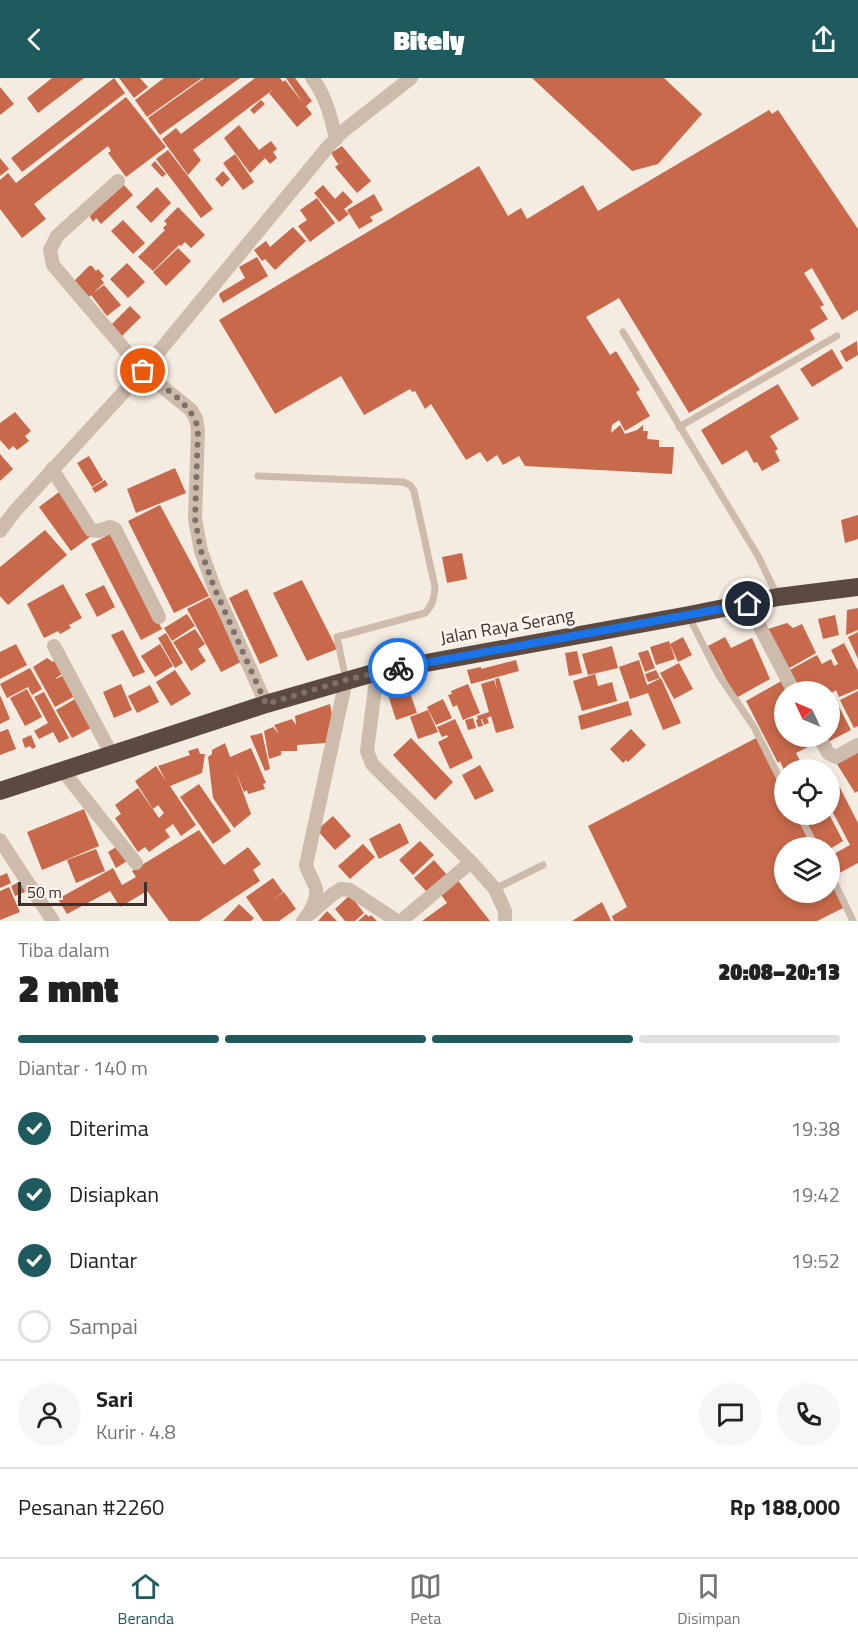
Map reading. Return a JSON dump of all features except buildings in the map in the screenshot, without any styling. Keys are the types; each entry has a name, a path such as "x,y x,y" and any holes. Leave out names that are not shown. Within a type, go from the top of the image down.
{"highway":[{"name":"Jalan Raya Serang","path":"0,792 266,704 377,672 778,597 858,587"}],"street":[{"path":"312,78 330,112 336,139"},
{"path":"0,531 52,469 143,371 336,139 411,78"},
{"path":"118,180 57,236 50,250 53,265 143,371 191,410 196,419 198,430 195,519 201,551 214,587 266,704"},
{"path":"52,469 92,530 98,531 110,527 114,530 159,617"},
{"path":"748,604 788,681"},
{"path":"54,646 112,755"},
{"path":"377,672 367,751 372,764 471,862 495,889 505,911 505,921"},
{"path":"305,919 315,900 316,889 306,865 346,680"},
{"path":"825,747 828,753 836,757 858,745"},
{"path":"63,771 136,863"},
{"path":"0,840 53,921"},
{"path":"305,919 341,888 350,890 399,921 471,862"}],"lane":[{"path":"623,332 758,556 778,597"},
{"path":"679,427 837,336"},
{"path":"258,476 403,482 410,485 414,491 435,587 434,599 425,613 337,637 346,680"},
{"path":"688,615 718,674 754,727 774,767"},
{"path":"495,889 543,865"},
{"path":"840,894 853,921"}],"way so far":[{"path":"143,371 191,410 196,419 198,430 195,519 201,551 214,587 266,704 346,680 398,668"}],"route":[{"path":"398,668 748,604"}]}
